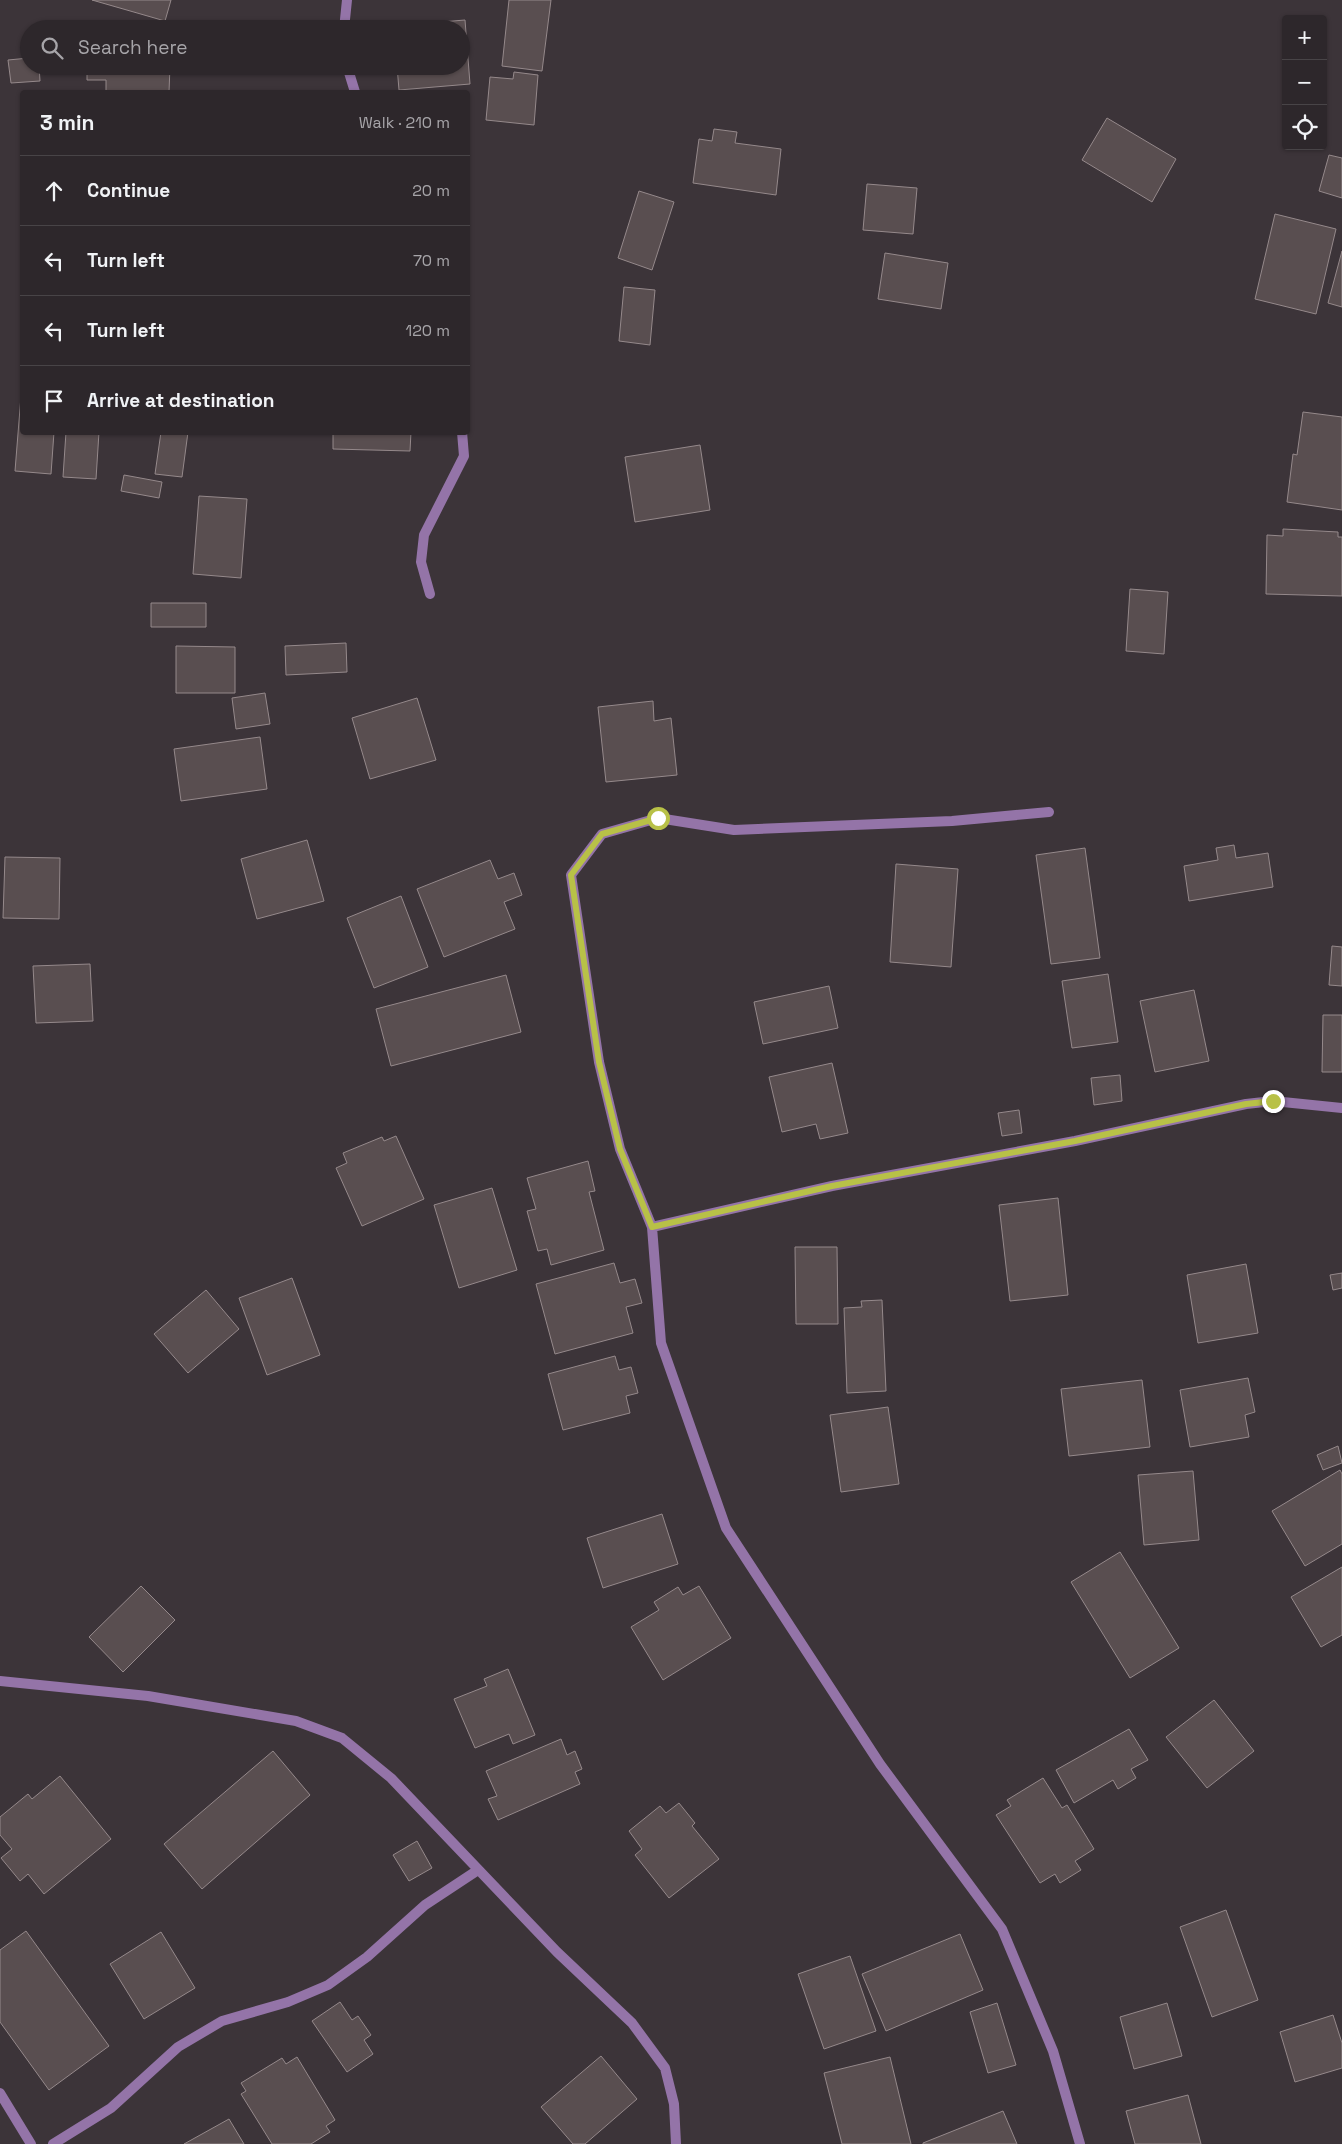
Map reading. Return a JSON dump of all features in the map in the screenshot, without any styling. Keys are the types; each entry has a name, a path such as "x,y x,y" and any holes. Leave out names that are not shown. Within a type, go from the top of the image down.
{"street":[{"path":"345,20 347,0"},
{"path":"349,75 353,90"},
{"path":"430,594 421,562 424,535 464,456 462,435"},
{"path":"1049,812 952,821 734,830 658,818 602,834 571,875 599,1062 620,1149 652,1227 661,1343 726,1528 880,1764 1002,1929 1053,2051 1080,2144"},
{"path":"652,1227 832,1186 1075,1141 1246,1104 1273,1101 1342,1108"},
{"path":"0,1680 157,1698 296,1721 342,1738 391,1778 557,1952 632,2023 665,2068 674,2104 676,2144"},
{"path":"53,2144 111,2108 178,2047 222,2021 288,2002 328,1985 367,1958 425,1906 478,1870"},
{"path":"0,2093 31,2144"}],"building":[{"path":"92,0 171,0 165,20"},
{"path":"509,0 551,0 542,71 502,66"},
{"path":"20,59 20,75 40,75 40,81 11,83 8,60"},
{"path":"514,72 538,75 534,125 486,120 490,77 513,79"},
{"path":"87,75 170,75 169,90 106,90 106,80 87,80"},
{"path":"398,75 469,75 470,84 399,90"},
{"path":"1107,118 1176,159 1152,202 1082,160"},
{"path":"714,129 737,132 735,143 781,149 776,195 693,183 699,139 712,141"},
{"path":"1329,155 1342,158 1342,198 1319,191"},
{"path":"867,184 917,188 913,234 863,230"},
{"path":"639,191 674,202 652,270 618,258"},
{"path":"1275,214 1336,229 1316,314 1255,299"},
{"path":"1342,251 1342,307 1328,303"},
{"path":"885,253 948,263 941,309 878,299"},
{"path":"624,287 655,290 650,345 619,341"},
{"path":"20,408 20,435 54,435 51,474 15,471"},
{"path":"1303,412 1342,417 1342,510 1287,502 1293,454 1297,455"},
{"path":"66,435 99,435 96,479 63,477"},
{"path":"161,435 188,435 182,477 155,474"},
{"path":"333,435 411,435 410,451 333,449"},
{"path":"700,445 710,510 635,522 625,457"},
{"path":"124,475 162,482 159,498 121,491"},
{"path":"199,496 247,499 241,578 193,574"},
{"path":"1283,529 1338,532 1338,537 1342,537 1342,596 1266,594 1267,535 1283,536"},
{"path":"1130,589 1168,592 1164,654 1126,651"},
{"path":"151,603 206,603 206,627 151,627"},
{"path":"346,643 347,672 286,675 285,646"},
{"path":"176,646 235,647 235,693 176,693"},
{"path":"265,693 270,724 236,729 232,698"},
{"path":"417,698 436,760 370,779 352,718"},
{"path":"653,701 654,721 671,718 677,775 606,782 598,707"},
{"path":"260,737 267,789 181,801 174,749"},
{"path":"307,840 324,901 257,919 241,859"},
{"path":"1234,845 1236,858 1268,853 1273,887 1189,901 1184,866 1218,860 1216,848"},
{"path":"1085,848 1100,958 1051,964 1036,855"},
{"path":"5,857 60,858 59,919 3,918"},
{"path":"490,860 498,879 514,873 522,895 504,902 515,929 444,957 417,889"},
{"path":"896,864 958,869 951,967 890,962"},
{"path":"401,896 428,967 374,988 347,918"},
{"path":"1332,946 1342,947 1342,986 1329,985"},
{"path":"90,964 93,1021 36,1023 33,966"},
{"path":"1108,974 1118,1042 1072,1048 1062,981"},
{"path":"506,975 521,1032 391,1066 376,1009"},
{"path":"829,986 838,1028 763,1044 754,1002"},
{"path":"1194,990 1209,1061 1155,1072 1140,1001"},
{"path":"1323,1015 1342,1015 1342,1072 1322,1072"},
{"path":"832,1063 848,1133 820,1139 816,1124 782,1132 769,1077"},
{"path":"1120,1075 1122,1101 1094,1105 1091,1078"},
{"path":"1019,1110 1022,1133 1002,1136 998,1113"},
{"path":"396,1136 424,1199 362,1226 336,1168 347,1163 343,1153 382,1137 384,1141"},
{"path":"588,1161 595,1191 589,1192 604,1250 551,1265 547,1249 538,1251 527,1211 536,1209 527,1178"},
{"path":"492,1188 517,1270 459,1288 434,1205"},
{"path":"1058,1198 1068,1295 1010,1301 999,1205"},
{"path":"795,1247 837,1247 838,1324 796,1324"},
{"path":"614,1263 620,1283 635,1279 642,1303 626,1307 633,1333 555,1354 536,1284"},
{"path":"1246,1264 1258,1333 1198,1343 1187,1275"},
{"path":"1342,1273 1342,1288 1333,1290 1330,1275"},
{"path":"292,1278 320,1355 267,1375 239,1298"},
{"path":"206,1290 239,1329 188,1373 154,1334"},
{"path":"882,1300 886,1391 847,1393 844,1308 862,1307 861,1301"},
{"path":"615,1356 619,1370 631,1367 638,1393 626,1396 630,1413 563,1430 548,1374"},
{"path":"1248,1378 1255,1412 1245,1415 1249,1437 1190,1447 1180,1390"},
{"path":"1142,1380 1150,1447 1069,1456 1061,1389"},
{"path":"888,1407 899,1484 841,1492 830,1415"},
{"path":"1338,1446 1342,1463 1323,1470 1317,1455"},
{"path":"1340,1470 1342,1474 1342,1544 1305,1566 1272,1511"},
{"path":"1193,1471 1199,1540 1144,1545 1138,1475"},
{"path":"662,1514 678,1564 603,1588 587,1538"},
{"path":"1120,1552 1179,1648 1130,1678 1071,1582"},
{"path":"1342,1567 1342,1635 1321,1647 1291,1597"},
{"path":"141,1586 175,1620 123,1672 89,1637"},
{"path":"699,1586 731,1638 663,1680 631,1627 659,1610 654,1602 678,1587 683,1595"},
{"path":"508,1669 535,1735 513,1744 509,1734 475,1748 454,1699 487,1686 484,1679"},
{"path":"1214,1700 1254,1751 1207,1788 1166,1737"},
{"path":"1129,1729 1148,1760 1131,1769 1136,1778 1118,1789 1113,1780 1074,1803 1056,1770"},
{"path":"561,1739 567,1755 575,1751 582,1769 575,1772 580,1784 498,1820 488,1799 497,1796 486,1771"},
{"path":"273,1751 310,1795 202,1889 164,1844"},
{"path":"60,1776 111,1839 44,1894 28,1874 20,1881 1,1858 12,1849 0,1835 0,1817 28,1794 32,1799"},
{"path":"1043,1778 1062,1808 1067,1805 1094,1849 1075,1861 1081,1870 1060,1883 1055,1874 1040,1883 996,1815 1011,1806 1007,1800"},
{"path":"679,1803 695,1823 692,1826 719,1859 669,1898 635,1855 642,1849 629,1831 660,1806 666,1813"},
{"path":"417,1841 432,1868 409,1881 393,1855"},
{"path":"1226,1910 1258,2000 1212,2017 1180,1927"},
{"path":"26,1931 109,2046 49,2090 0,2022 0,1950"},
{"path":"161,1932 195,1988 144,2019 110,1964"},
{"path":"960,1934 983,1990 886,2031 862,1974"},
{"path":"850,1956 876,2031 824,2049 798,1974"},
{"path":"340,2002 352,2020 358,2016 371,2035 364,2040 373,2054 347,2072 312,2021"},
{"path":"997,2003 1016,2065 988,2073 970,2012"},
{"path":"1167,2003 1182,2056 1134,2069 1120,2017"},
{"path":"1333,2015 1342,2043 1342,2068 1295,2082 1280,2032"},
{"path":"601,2056 637,2099 585,2144 573,2144 541,2107"},
{"path":"297,2057 335,2120 326,2126 330,2132 311,2144 272,2144 241,2094 246,2091 241,2083 282,2058 286,2064"},
{"path":"890,2057 911,2144 842,2144 824,2073"},
{"path":"1188,2095 1201,2144 1135,2144 1126,2111"},
{"path":"1003,2111 1017,2144 923,2144 923,2143"},
{"path":"229,2119 244,2144 184,2144"}],"route":[{"path":"658,818 602,834 571,875 599,1062 620,1149 652,1227 832,1186 1075,1141 1246,1104 1273,1101"}]}
